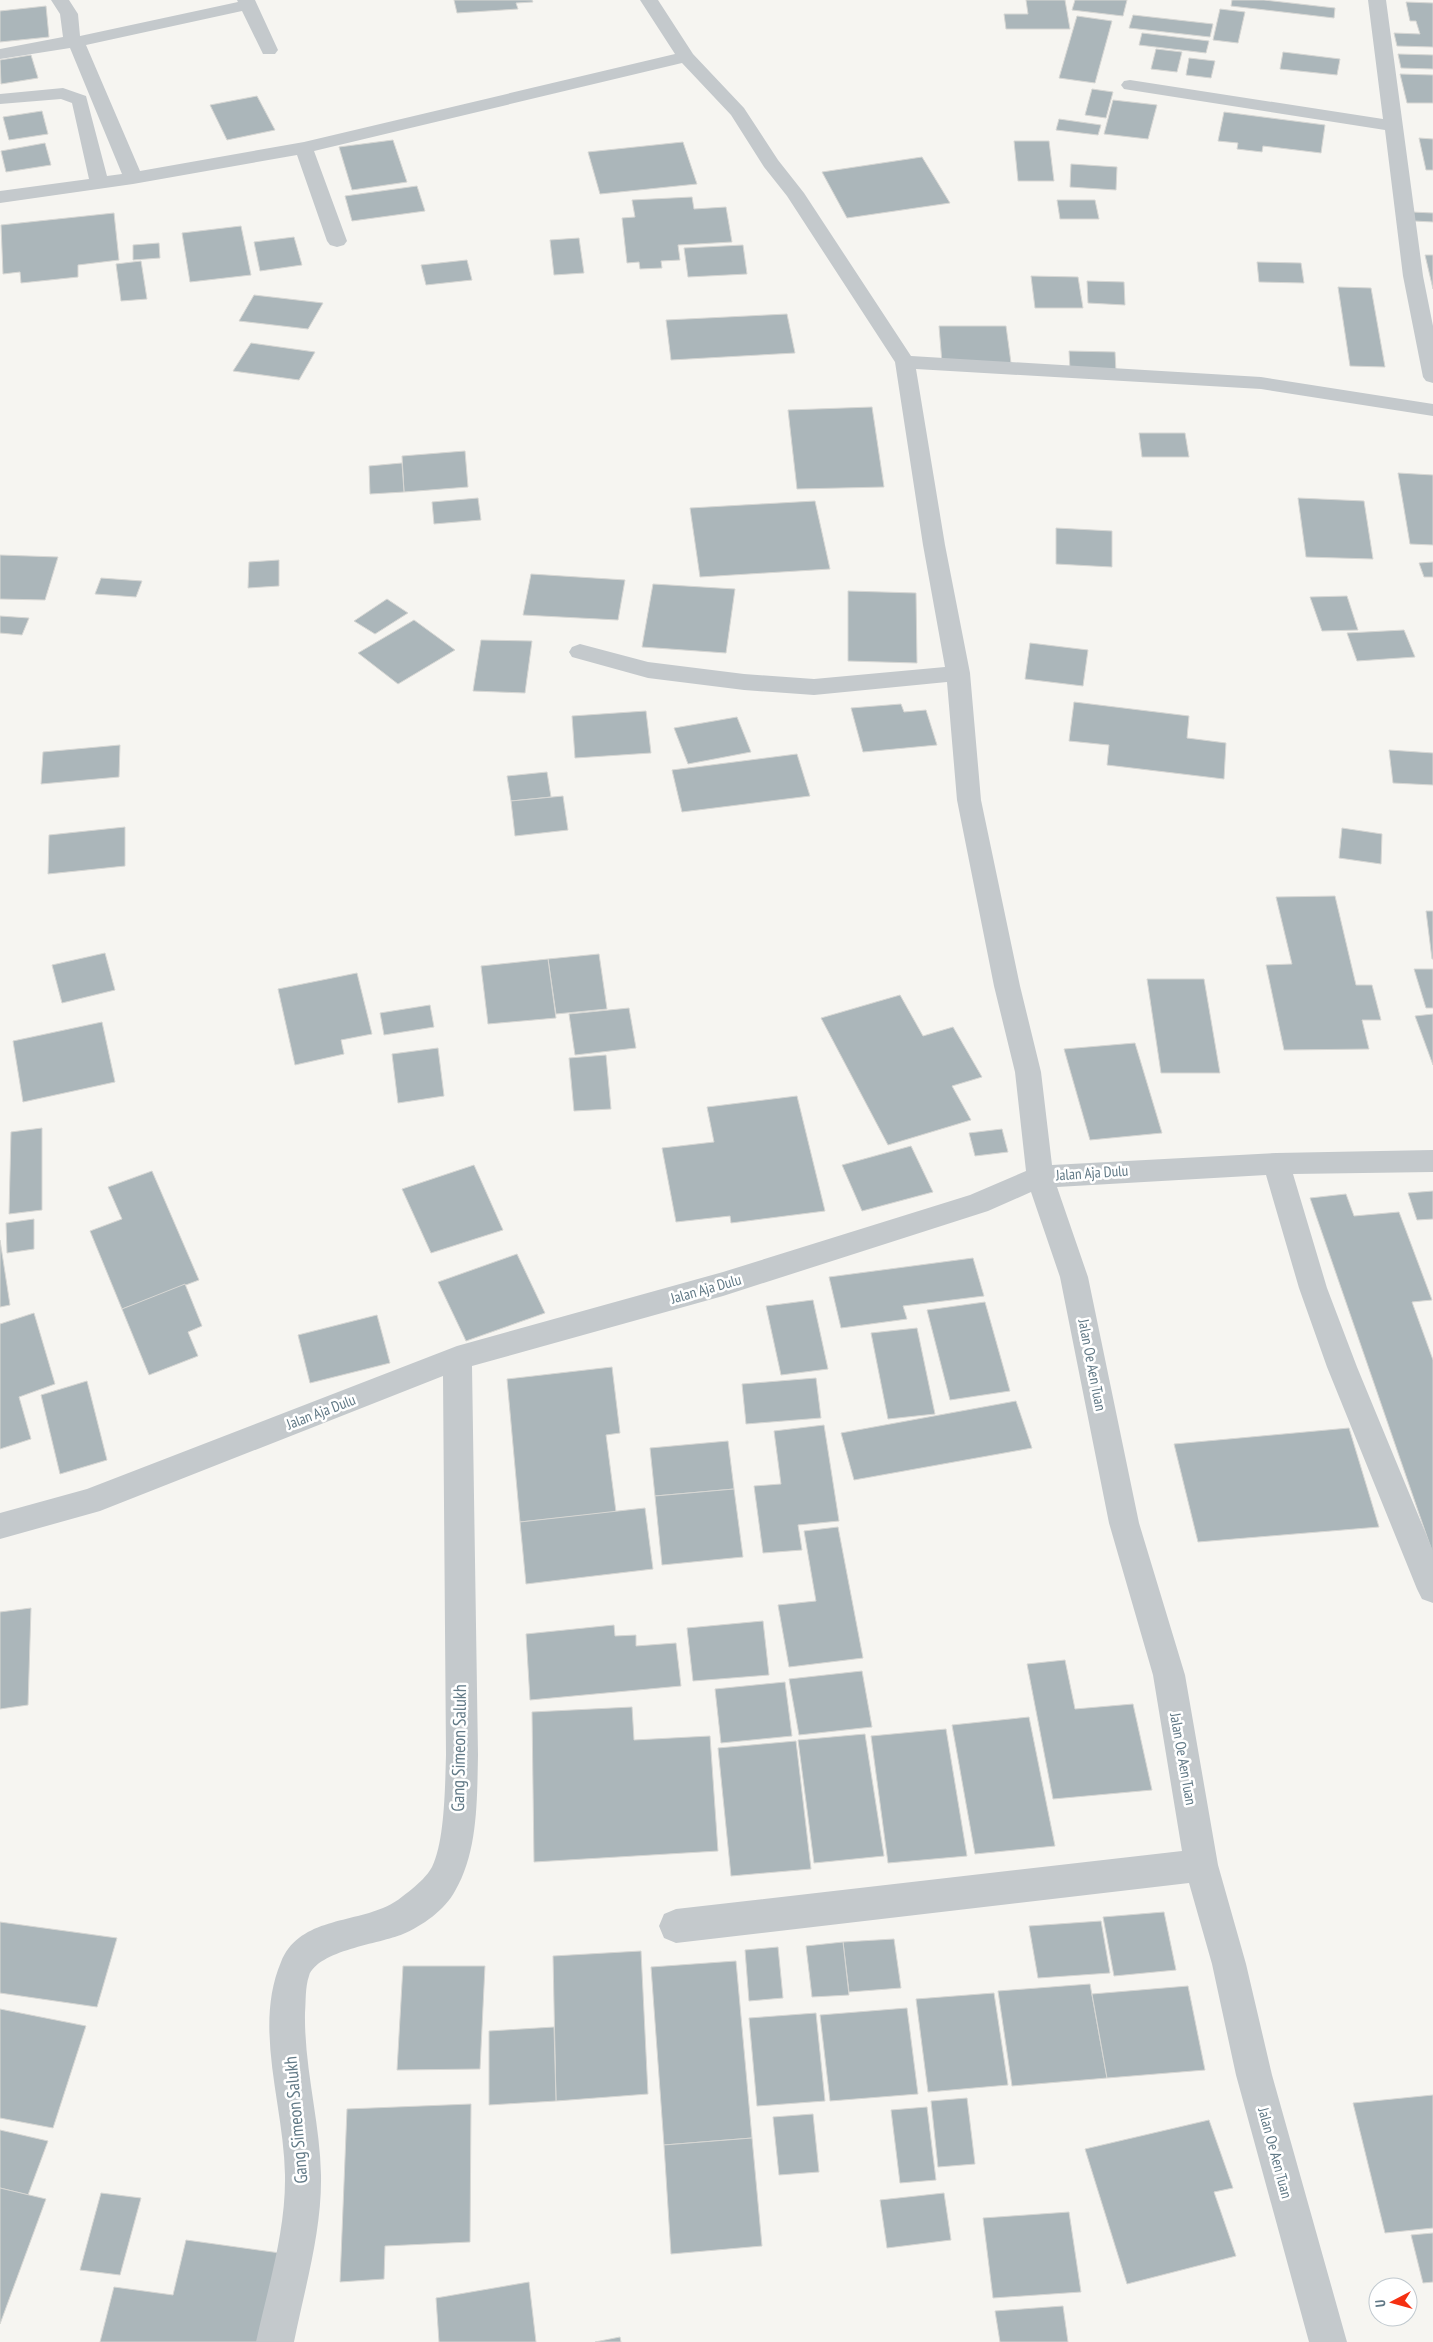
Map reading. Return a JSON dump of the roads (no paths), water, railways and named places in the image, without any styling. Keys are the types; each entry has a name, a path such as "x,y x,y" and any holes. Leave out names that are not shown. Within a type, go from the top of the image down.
{"street":[{"path":"60,0 69,14 72,43 81,50 133,178"},
{"path":"649,0 686,57 738,112 772,163 795,193 905,362 1261,383 1433,410"},
{"path":"1377,0 1414,276 1433,377"},
{"path":"0,54 72,43 247,3 269,50"},
{"path":"0,197 133,178 304,148 686,57"},
{"path":"1130,85 1395,126"},
{"path":"0,99 63,93 80,100 100,182"},
{"path":"304,148 337,241"},
{"name":"Jalan Oe Aen Tuan","path":"905,362 934,545 958,673 969,800 1007,986 1028,1072 1040,1177 1074,1277 1124,1523 1168,1675 1201,1865 1229,1964 1254,2075 1328,2342"},
{"path":"580,652 648,670 744,682 814,687 958,673"},
{"name":"Jalan Aja Dulu","path":"0,1526 89,1502 457,1358 723,1284 978,1203 1040,1177 1154,1168 1357,1161 1433,1162"},
{"path":"1276,1164 1313,1288 1342,1366 1433,1588"},
{"name":"Gang Simeon Salukh","path":"275,2342 299,2217 303,2176 289,2038 292,1976 298,1962 308,1951 324,1942 392,1922 413,1909 441,1884 452,1861 462,1789 457,1358"},
{"path":"676,1926 1201,1865"}]}
